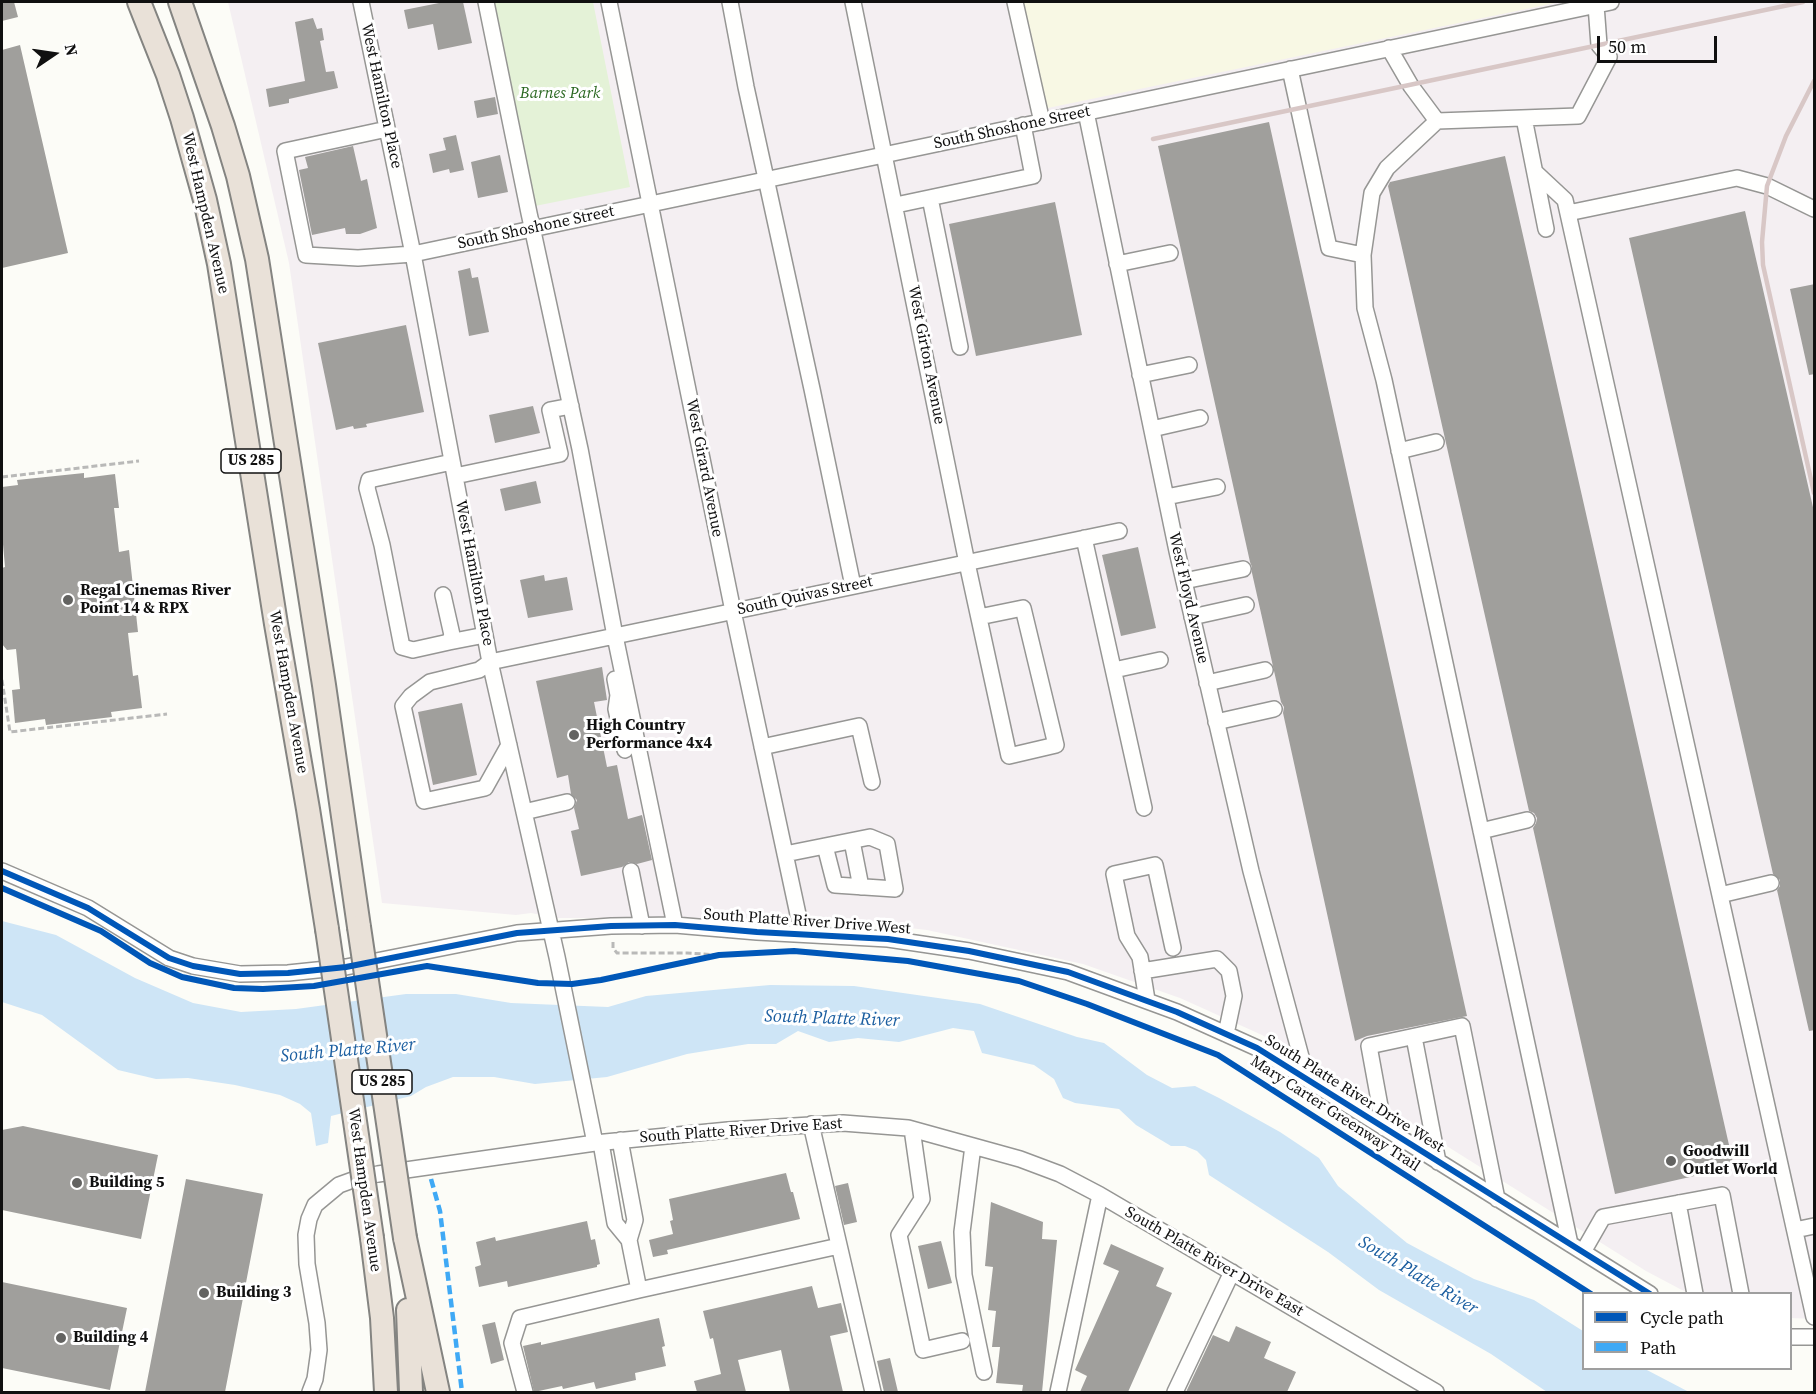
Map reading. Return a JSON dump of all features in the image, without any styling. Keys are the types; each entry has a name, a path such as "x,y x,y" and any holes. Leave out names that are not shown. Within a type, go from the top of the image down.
{"highway":[{"name":"West Hampden Avenue","path":"139,2 157,44 182,118 215,243 226,304 327,929 372,1238 382,1318 386,1392"},
{"name":"West Hampden Avenue","path":"180,2 238,176 257,259 317,638 405,1238 411,1392"},
{"path":"372,1238 373,1392"},
{"path":"405,1238 438,1392"}],"street":[{"name":"West Hamilton Place","path":"361,2 413,254 490,662 615,1223 629,1240"},
{"path":"486,2 571,406 611,636 675,926"},
{"name":"West Girard Avenue","path":"609,2 733,611 802,933"},
{"path":"730,2 746,87 853,586"},
{"name":"West Girton Avenue","path":"853,2 967,563 1009,756 1056,745 1023,608 979,617"},
{"path":"1015,2 1041,122"},
{"name":"South Shoshone Street","path":"387,129 285,151 306,255 358,258 413,254 1603,3"},
{"path":"1576,1248 1481,831 1399,451 1365,308 1363,255 1372,194 1387,168 1437,121 1578,116 1609,57 1599,45 1603,3"},
{"path":"1389,48 1411,86 1437,121"},
{"path":"1290,69 1329,248 1363,255"},
{"name":"West Floyd Avenue","path":"1086,112 1207,683 1251,871 1307,1079"},
{"path":"1524,118 1546,229"},
{"path":"896,206 1034,176 1023,125"},
{"path":"1535,172 1565,200 1795,1230 1810,1276 1815,1317"},
{"path":"1568,213 1737,178 1767,186 1815,209"},
{"path":"930,198 960,346"},
{"path":"1118,264 1170,253"},
{"path":"1140,375 1189,364"},
{"path":"485,635 413,650 402,647 382,545 367,488 369,480 560,454 550,410 571,406"},
{"path":"1152,429 1200,418"},
{"path":"1399,451 1437,442"},
{"path":"1166,497 1217,487"},
{"name":"South Quivas Street","path":"509,745 485,788 424,801 403,706 411,696 430,682 479,670 490,662 1119,531"},
{"path":"1084,538 1144,808"},
{"path":"1184,581 1243,569"},
{"path":"443,595 452,635 449,642"},
{"path":"1192,617 1245,605"},
{"path":"611,636 618,694 616,709 625,750"},
{"path":"1114,670 1160,660"},
{"path":"1207,683 1265,670"},
{"path":"1216,722 1274,709"},
{"path":"762,747 859,726 872,782"},
{"path":"524,812 567,802"},
{"path":"1481,831 1527,820"},
{"path":"785,854 825,846 852,841 870,837 887,844 895,889 835,885 825,846"},
{"path":"852,841 861,886"},
{"path":"1147,1000 1140,957 1127,936 1114,874 1155,865 1173,948"},
{"name":"South Platte River Drive West","path":"2,871 88,908 157,951 193,966 229,973 265,974 346,967 507,935 642,926 888,939 969,951 1068,972 1147,1000 1257,1048 1648,1292"},
{"path":"631,871 642,926"},
{"path":"1720,895 1771,883"},
{"path":"1142,972 1217,959 1229,971 1234,996 1226,1034"},
{"path":"1384,1128 1369,1046 1462,1026 1497,1198"},
{"path":"1414,1036 1438,1162"},
{"name":"South Platte River Drive East","path":"310,1392 315,1378 319,1350 307,1264 306,1235 315,1205 339,1185 361,1177 620,1140 843,1123 912,1129 1020,1159 1060,1174 1232,1272 1430,1391"},
{"path":"811,1124 873,1392"},
{"path":"912,1129 922,1199 899,1235 923,1350 962,1341"},
{"path":"620,1140 635,1220 629,1240 639,1290"},
{"path":"973,1146 962,1232 964,1275 984,1372"},
{"path":"1058,1392 1100,1195"},
{"path":"1576,1248 1603,1217 1722,1195 1741,1292"},
{"path":"1678,1203 1695,1292"},
{"path":"1795,1230 1815,1226"},
{"path":"525,1392 512,1343 520,1318 839,1246"},
{"path":"1175,1392 1232,1272"},
{"path":"1792,1337 1815,1337"}],"path":[{"path":"2,477 139,461"},
{"path":"2,680 10,732 167,714"},
{"path":"612,937 616,953 719,955"},
{"path":"687,962 728,954"}],"shaded area":[{"path":"228,2 1814,2 1814,1319 1792,1318 1792,1292 1687,1292 1680,1289 1646,1271 1343,1081 1262,1035 1180,998 1083,964 927,930 850,921 743,918 556,918 531,913 516,915 382,903 289,263"}],"green space":[{"name":"Barnes Park","path":"490,2 593,2 630,187 530,207"},
{"path":"1018,2 1560,2 1043,109"}],"water":[{"name":"South Platte River","path":"2,921 56,935 135,978 193,1003 241,1012 296,1009 406,994 456,994 511,1003 608,1007 646,996 770,985 854,986 980,1004 1077,1037 1104,1043 1147,1075 1172,1088 1195,1086 1219,1098 1280,1132 1319,1158 1338,1186 1407,1243 1474,1279 1534,1300 1582,1330 1582,1370 1647,1370 1689,1392 1547,1392 1491,1354 1379,1290 1328,1252 1209,1175 1206,1160 1197,1151 1185,1146 1171,1146 1136,1125 1119,1109 1075,1103 1063,1098 1054,1079 1034,1065 982,1053 974,1031 953,1028 899,1042 858,1038 829,1042 798,1031 776,1044 748,1044 687,1054 607,1077 535,1084 494,1077 453,1077 426,1087 411,1096 331,1116 328,1143 316,1146 311,1113 300,1104 280,1095 235,1085 188,1078 156,1079 118,1070 42,1015 2,1002"}],"building":[{"path":"2,2 14,2 18,17 2,21"},
{"path":"444,2 463,2 472,43 438,50 433,24 408,29 404,10"},
{"path":"313,18 317,29 322,28 324,40 320,41 326,72 334,71 338,88 289,99 289,103 269,107 266,89 305,81 295,22"},
{"path":"20,45 68,253 2,268 2,50"},
{"path":"495,97 498,114 477,118 474,101"},
{"path":"1269,122 1467,1016 1367,1036 1355,1041 1283,713 1284,707 1252,573 1158,146"},
{"path":"456,135 464,170 450,173 449,169 433,173 429,154 446,150 443,138"},
{"path":"353,146 361,181 367,179 377,228 360,234 346,234 345,228 312,235 299,170 308,168 305,157"},
{"path":"500,155 508,192 478,198 471,162"},
{"path":"1505,156 1734,1167 1615,1194 1533,828 1537,818 1529,811 1388,186 1390,182"},
{"path":"1055,202 1082,335 976,356 949,224"},
{"path":"1745,211 1815,516 1815,1030 1809,1031 1777,890 1780,880 1773,874 1629,238"},
{"path":"470,268 472,278 478,277 489,332 469,336 458,271"},
{"path":"1815,284 1815,374 1809,375 1790,289"},
{"path":"406,325 424,412 366,424 367,427 354,429 353,426 336,430 318,343"},
{"path":"533,406 540,433 495,443 489,415"},
{"name":"Regal Cinemas River Point 14 & RPX","path":"84,473 84,478 115,474 119,508 114,508 119,552 129,550 138,632 128,633 133,676 138,675 142,708 111,712 112,717 46,725 45,719 15,723 12,690 20,689 16,649 7,650 2,644 2,568 5,567 2,487 18,485 17,480"},
{"path":"536,481 541,503 505,511 500,489"},
{"path":"1138,547 1156,628 1121,636 1102,555"},
{"path":"544,575 545,581 567,577 573,610 528,618 520,580"},
{"path":"602,667 607,700 594,702 607,767 617,765 628,819 642,815 652,860 637,864 629,862 622,867 581,876 571,831 579,829 574,808 577,800 571,794 568,775 557,778 536,681"},
{"path":"462,703 477,775 433,785 418,712"},
{"name":"Building 5","path":"23,1126 158,1155 141,1239 2,1210 2,1130"},
{"path":"786,1173 800,1219 667,1250 668,1254 653,1257 649,1240 673,1234 669,1199"},
{"name":"Building 3","path":"186,1179 263,1194 225,1392 145,1392"},
{"path":"848,1183 857,1222 844,1225 835,1186"},
{"path":"991,1202 1043,1222 1042,1239 1057,1240 1042,1392 1022,1392 1023,1385 996,1383 1000,1347 992,1347 996,1311 988,1310 993,1267 985,1266"},
{"path":"587,1221 591,1240 595,1239 600,1264 597,1267 508,1287 507,1281 479,1287 475,1267 481,1265 476,1242 495,1237 496,1241"},
{"path":"941,1241 952,1283 928,1289 918,1246"},
{"path":"1111,1244 1164,1268 1156,1286 1172,1293 1128,1392 1080,1392 1087,1376 1075,1370 1119,1271 1103,1264"},
{"name":"Building 4","path":"2,1282 127,1308 110,1390 2,1368"},
{"path":"812,1286 818,1308 841,1303 848,1332 830,1336 843,1392 790,1392 781,1350 738,1360 746,1392 697,1392 694,1381 721,1374 713,1338 710,1339 703,1311"},
{"path":"659,1318 665,1346 662,1347 666,1366 635,1373 636,1380 596,1389 594,1382 563,1389 562,1386 534,1392 523,1346 541,1342 541,1345"},
{"path":"495,1322 504,1360 491,1364 482,1325"},
{"path":"1236,1326 1271,1342 1264,1358 1296,1372 1287,1392 1186,1392 1213,1335 1229,1342"},
{"path":"890,1358 898,1392 884,1392 877,1361"}],"railway":[{"path":"1153,139 1803,2"},
{"path":"1814,81 1786,136 1767,186 1762,242 1763,265 1814,493"}],"marked path":[{"path":"431,1179 440,1211 462,1392"}],"cycle path":[{"name":"Mary Carter Greenway Trail","path":"2,871 88,908 169,958 193,966 240,974 288,973 346,967 517,933 611,926 675,925 888,939 969,951 1068,972 1177,1012 1257,1048 1647,1292"},
{"name":"Mary Carter Greenway Trail","path":"2,888 101,931 150,963 182,977 234,988 314,986 427,966 538,983 572,984 719,955 794,951 908,961 1019,981 1087,1004 1218,1055 1588,1292"}],"place":[{"name":"Regal Cinemas River Point 14 & RPX","path":"68,600"},
{"name":"High Country Performance 4x4","path":"574,735"},
{"name":"Goodwill Outlet World","path":"1671,1161"},
{"name":"Building 5","path":"77,1183"},
{"name":"Building 3","path":"204,1293"},
{"name":"Building 4","path":"61,1338"}]}
